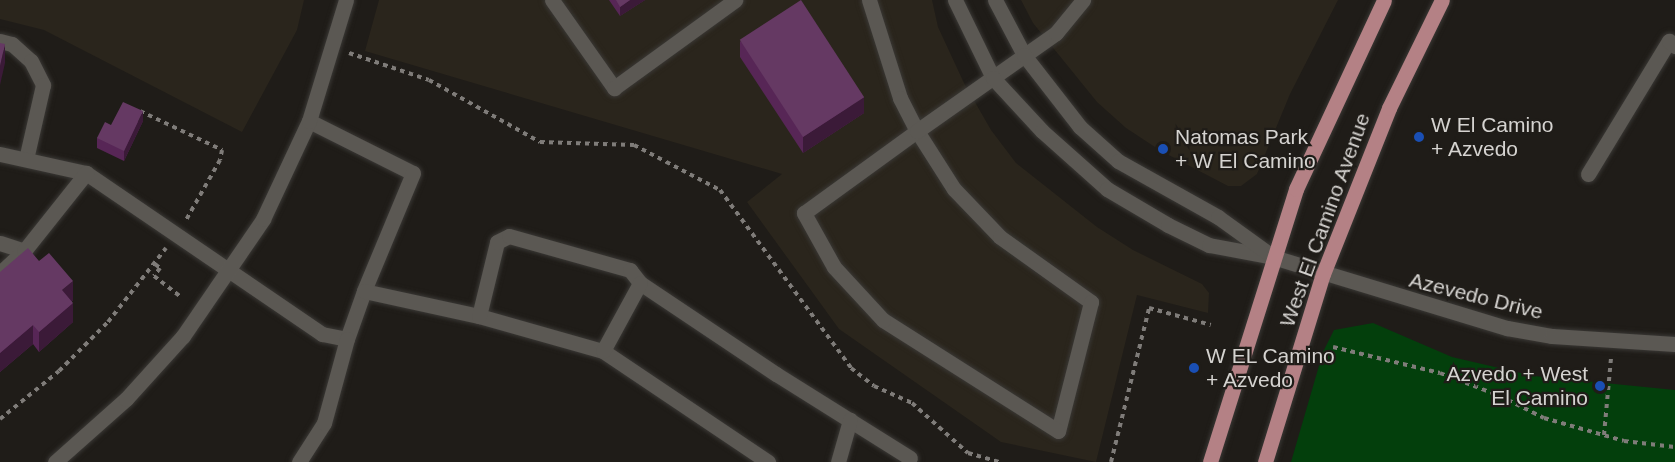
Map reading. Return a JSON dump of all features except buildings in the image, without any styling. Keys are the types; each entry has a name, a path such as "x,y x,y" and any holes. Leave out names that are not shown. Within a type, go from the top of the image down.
{"main road":[{"name":"West El Camino Avenue","path":"1210,462 1273,257 1325,123 1384,0"},
{"name":"West El Camino Avenue","path":"1265,462 1323,274 1389,108 1442,0"}],"street":[{"path":"55,462 126,399 183,336 229,272 263,219 309,121 346,0"},
{"path":"552,0 614,88 735,0"},
{"path":"869,0 900,98 917,131 954,189 1000,237 1091,302 1058,431 883,320 834,267 804,213 917,131 1056,33 1083,0"},
{"path":"955,0 993,78 1056,146 1133,207 1209,245 1273,257"},
{"path":"995,0 1024,55 1080,127 1118,161 1218,217 1273,257"},
{"path":"0,41 12,44 31,61 43,85 26,159"},
{"path":"1588,174 1669,41 1675,46"},
{"path":"298,462 324,423 347,339 364,291 413,173 309,121"},
{"path":"0,154 86,173 322,334 347,339"},
{"path":"0,273 24,251 86,173"},
{"path":"478,316 497,242 509,236 630,270 640,283 910,458"},
{"path":"0,243 24,251"},
{"name":"Azevedo Drive","path":"1273,257 1507,328 1613,341 1675,344"},
{"path":"603,351 640,283"},
{"path":"364,291 478,316 603,351 768,462"},
{"path":"838,462 850,420"}],"path":[{"path":"333,48 429,80 540,142 634,145 720,190 851,368 874,386 912,403 969,453 1000,462"},
{"path":"0,419 59,371 108,322 177,235 220,160 222,150 135,109"},
{"path":"155,264 160,268 154,276 181,297"},
{"path":"1112,462 1149,308 1211,325"},
{"path":"1604,435 1613,341"},
{"path":"1333,347 1440,373 1500,396 1544,418 1604,435 1675,447"}],"shaded area":[{"path":"0,0 304,0 297,30 242,132 44,30 0,19"},
{"path":"379,0 932,0 938,27 964,83 991,130 1016,163 1097,227 1133,250 1202,284 1209,293 1208,313 1137,295 1096,462 1001,442 839,329 747,202 782,174 365,51"},
{"path":"1021,0 1338,0 1290,94 1257,174 1241,186 1228,186 1161,151 1126,128 1097,102 1033,23"}],"green space":[{"path":"1373,323 1452,357 1534,376 1675,390 1675,462 1291,462 1323,352 1334,330"}],"place":[{"name":"W El Camino + Azvedo","path":"1419,137"},
{"name":"Natomas Park + W El Camino","path":"1163,149"},
{"name":"W EL Camino + Azvedo","path":"1194,368"},
{"name":"Azvedo + West El Camino","path":"1600,386"}]}
